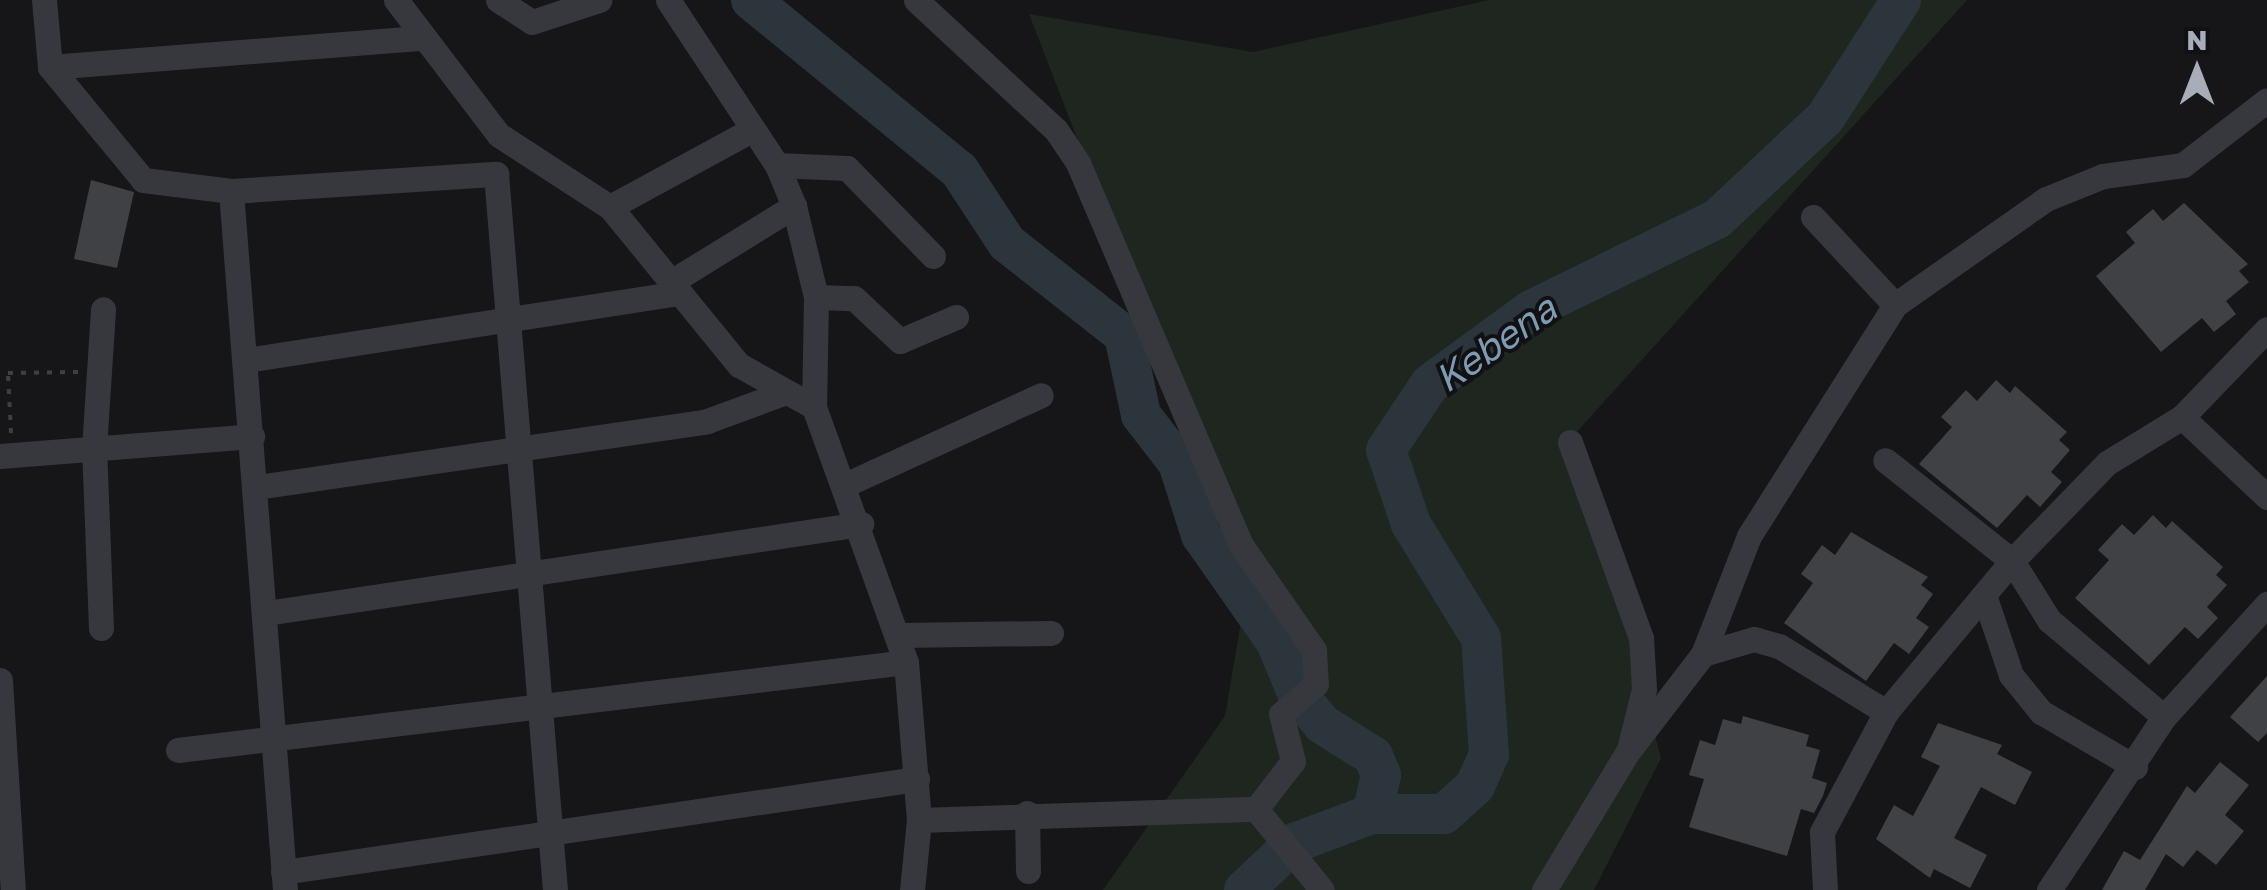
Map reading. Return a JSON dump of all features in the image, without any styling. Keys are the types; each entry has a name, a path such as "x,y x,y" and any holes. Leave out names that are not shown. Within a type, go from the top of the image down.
{"street":[{"path":"44,0 50,67 143,180 231,191 496,174"},
{"path":"396,0 419,38 499,135 610,207 739,365 778,395 814,407"},
{"path":"498,0 532,22 599,0"},
{"path":"668,0 750,130 777,164 794,206 816,297 814,407 847,484 906,662 917,779 912,890"},
{"path":"916,0 1056,130 1078,163 1241,545 1314,650 1310,691 1287,706 1280,720 1293,761 1256,809"},
{"path":"50,67 419,38"},
{"path":"1544,890 1627,754 1703,654 1750,536 1896,305 2046,198 2103,176 2184,165 2267,100"},
{"path":"610,207 750,130"},
{"path":"499,135 496,174 505,323 556,890"},
{"path":"777,164 847,168 932,256"},
{"path":"231,191 257,488 284,881 550,828 917,779"},
{"path":"246,360 505,323 675,287 794,206"},
{"path":"1812,216 1896,305"},
{"path":"816,297 854,298 900,341 956,317"},
{"path":"101,628 94,450 96,372 104,309"},
{"path":"1824,890 1822,832 1886,712 1986,601 2012,561 2107,463 2182,417 2267,329"},
{"path":"257,488 706,421 778,395"},
{"path":"847,484 1042,395"},
{"path":"2182,417 2267,497"},
{"path":"6,445 94,450 252,436"},
{"path":"1570,442 1641,638 1644,689 1627,754"},
{"path":"1885,460 2012,561 2049,620 2164,717"},
{"path":"266,613 526,578 861,524"},
{"path":"1986,601 2012,675 2041,712 2136,767"},
{"path":"2049,890 2136,767 2164,717 2267,604"},
{"path":"900,635 1051,633"},
{"path":"1703,654 1754,639 1779,646 1886,712"},
{"path":"178,750 274,741 536,701 906,662"},
{"path":"0,680 13,890"},
{"path":"918,820 1027,813 1256,809"},
{"path":"1256,809 1308,864 1322,890"},
{"path":"1027,813 1028,872"}],"path":[{"path":"6,445 8,373 96,372"}],"shaded area":[{"path":"1489,0 1967,0 1574,435 1661,758 1594,890 1103,890 1225,716 1248,580 1029,14 1253,52"}],"building":[{"path":"91,180 134,192 117,268 74,259"},
{"path":"2184,203 2248,264 2239,271 2249,282 2226,301 2236,314 2214,332 2202,318 2161,352 2096,276 2135,243 2126,232 2153,209 2163,221"},
{"path":"1996,380 2010,393 2015,386 2067,432 2059,440 2070,450 2051,472 2062,482 2040,507 2027,495 1997,528 1919,464 1952,427 1941,417 1966,390 1977,401"},
{"path":"2153,515 2166,528 2172,521 2223,567 2216,575 2227,585 2207,607 2218,618 2198,639 2185,627 2149,665 2075,598 2109,560 2098,550 2122,524 2134,535"},
{"path":"1851,532 1928,577 1921,585 1933,594 1916,618 1929,627 1909,654 1894,643 1866,681 1784,623 1813,583 1801,574 1822,545 1835,555"},
{"path":"2267,676 2267,733 2258,742 2230,717"},
{"path":"1743,716 1809,735 1806,746 1820,750 1812,778 1827,783 1823,796 1814,813 1801,809 1787,856 1689,827 1704,779 1689,775 1700,740 1715,745 1723,719 1741,724"},
{"path":"1938,723 2002,745 1997,754 2032,772 2015,805 1981,787 1954,838 1987,855 1970,888 1934,869 1930,878 1876,839 1894,805 1913,816 1940,766 1921,757"},
{"path":"2220,762 2249,785 2225,815 2244,831 2216,865 2197,850 2183,867 2166,854 2145,890 2102,890 2124,851 2140,860 2187,786 2195,793"}],"waterway":[{"path":"751,0 959,170 1007,243 1124,335 1141,415 1178,463 1201,535 1276,642 1298,695 1322,724 1373,756 1381,775 1372,814"},
{"name":"Kebena","path":"1244,890 1294,843 1372,814 1444,814 1475,786 1489,755 1481,638 1411,524 1386,450 1430,384 1531,310 1717,219 1825,118 1901,0"}]}
